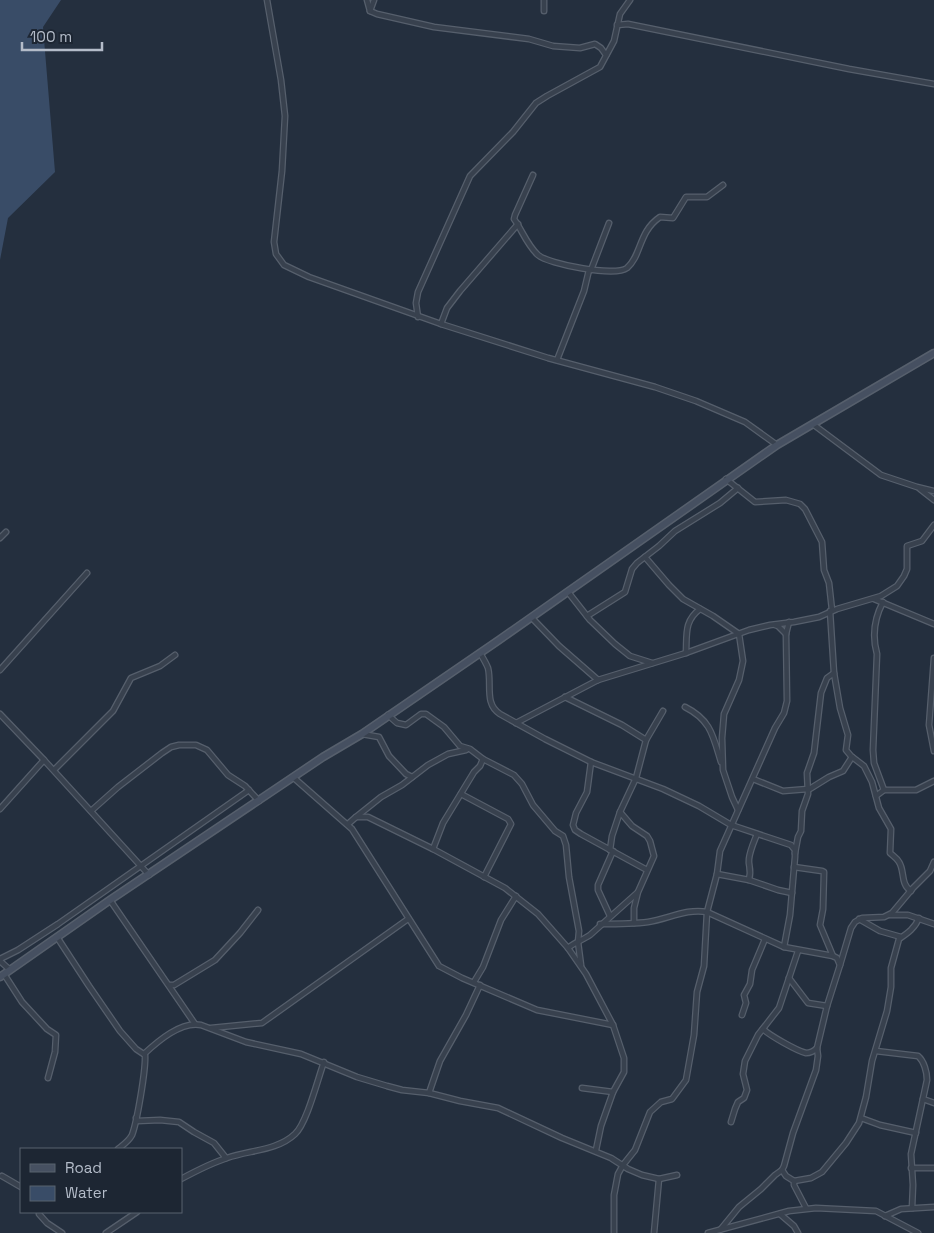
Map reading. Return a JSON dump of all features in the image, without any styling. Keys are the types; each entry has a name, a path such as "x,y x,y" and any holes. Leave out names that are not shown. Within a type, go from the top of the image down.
{"street":[{"path":"267,0 281,80 285,116 282,171 274,242 279,260 293,270 418,317 557,360 655,387 696,401 745,422 777,445"},
{"path":"367,0 370,11"},
{"path":"370,11 374,0"},
{"path":"544,0 544,11"},
{"path":"418,317 416,304 418,292 470,176 513,132 536,103 596,71 600,67 614,40 622,10 630,0"},
{"path":"370,11 434,27 521,38 553,46 580,48 595,44 606,55"},
{"path":"617,25 628,24 849,69 934,84"},
{"path":"533,175 514,215 514,219 533,250 544,259 590,270 616,272 626,268 631,262 646,231 655,220 660,217 673,218 686,197 707,196 723,185"},
{"path":"557,360 608,223"},
{"path":"441,324 447,308 455,297 518,224"},
{"path":"4,974 110,900 323,757 362,734 532,618 726,479 777,445 934,353"},
{"path":"814,425 875,471 917,487 934,491"},
{"path":"726,479 755,502 786,500 800,504 812,520 822,542 824,570 829,583 834,673 840,708 848,735 846,750 864,766 879,808 890,829 890,853 902,868 906,888 911,891"},
{"path":"917,487 934,500"},
{"path":"587,616 625,592 632,569 675,531 726,499 738,488"},
{"path":"516,723 598,680 686,653 749,630 773,624 819,617 831,611 881,596 897,586 904,576 907,569 907,546 922,541 934,526"},
{"path":"0,538 6,532"},
{"path":"646,556 676,592 739,634 743,661 739,680 722,723 723,770"},
{"path":"0,670 87,573"},
{"path":"568,592 587,616 627,654 652,663"},
{"path":"873,598 934,624"},
{"path":"883,602 876,621 873,639 877,654 873,750 874,763 884,790"},
{"path":"686,653 688,623 693,614 700,609"},
{"path":"532,618 558,646 598,680"},
{"path":"614,1233 614,1195 617,1177 623,1165 635,1150 650,1112 661,1102 672,1099 686,1080 694,1035 696,1000 704,966 707,912 717,874 720,851 786,705 786,634 789,622"},
{"path":"773,624 786,634"},
{"path":"480,653 488,668 489,692 493,708 516,723 591,762 636,778 699,806 731,825 787,843 791,845 796,853"},
{"path":"54,770 113,711 131,678 160,666 175,655"},
{"path":"934,658 929,725 934,751"},
{"path":"784,947 792,894 797,838 808,790 807,773 814,753 821,693 827,678 834,673"},
{"path":"565,697 622,725 646,740"},
{"path":"685,707 698,713 706,722 714,738 732,797 739,810"},
{"path":"610,916 598,890 598,885 612,850 612,836 620,812 636,778 646,740 663,712"},
{"path":"388,715 398,723 406,725 423,713 426,714 444,727 460,746 470,749 483,759 514,775 519,780 533,805 555,831 563,836 566,840 569,877 579,931 578,942 581,966"},
{"path":"0,714 54,770 149,875"},
{"path":"362,734 379,737 389,756 406,774 412,777"},
{"path":"91,811 118,787 162,753 171,747 180,745 196,745 204,749 228,775 249,790 259,801"},
{"path":"348,824 380,797 428,765 448,754 470,749"},
{"path":"753,779 783,791 808,790 845,769 852,757"},
{"path":"433,849 441,828 483,759"},
{"path":"0,808 44,760"},
{"path":"591,762 587,792 572,825 581,834 646,870"},
{"path":"294,778 348,824 439,966 462,978 537,1010 613,1025"},
{"path":"876,796 884,790 912,791 934,781"},
{"path":"48,1078 55,1052 56,1036 22,1002 4,974 0,960 58,924 249,790"},
{"path":"462,794 508,820 511,824 484,877"},
{"path":"620,812 627,821 644,833 650,841 654,856 646,870 638,892 634,923"},
{"path":"356,817 368,817 376,820 433,849 516,896 538,914 581,966 613,1025 624,1058 624,1072 613,1092 601,1126 596,1150"},
{"path":"749,880 751,869 749,858 757,834"},
{"path":"888,915 896,910 930,871 934,862"},
{"path":"794,868 824,872 824,908 820,925 833,956"},
{"path":"717,874 749,880 792,894"},
{"path":"568,948 590,935 600,924 638,892"},
{"path":"474,982 483,967 501,920 516,896"},
{"path":"110,900 195,1024"},
{"path":"169,985 174,985 215,960 258,910"},
{"path":"600,924 649,922 690,912 707,912 784,947 833,956 837,958 840,965"},
{"path":"720,1228 739,1207 782,1170 816,1070 817,1048 827,1006 851,928 859,919 908,914 934,924"},
{"path":"859,919 880,931 901,937 908,934 919,918"},
{"path":"210,1028 262,1023 408,919"},
{"path":"57,937 88,986 120,1031 136,1050 144,1054"},
{"path":"782,1170 789,1179 794,1181 811,1178 822,1172 846,1143 861,1118 870,1071 888,1005 891,987 891,968 901,937"},
{"path":"742,1015 746,1005 744,995 750,984 752,970 765,940"},
{"path":"731,1122 738,1102 744,1098 747,1090 743,1074 746,1062 763,1029 779,1008 786,992 798,951"},
{"path":"789,978 808,1003 827,1006"},
{"path":"429,1093 440,1061 466,1015 480,985"},
{"path":"144,1054 180,1028 195,1024 246,1042 301,1054 360,1078 402,1090 429,1093 460,1102 498,1108 562,1138 596,1150 635,1173 659,1180 678,1175"},
{"path":"763,1029 774,1037 804,1052 810,1053 817,1048"},
{"path":"876,1051 913,1055 920,1058 927,1076 911,1154 912,1208"},
{"path":"119,1148 131,1136 136,1118 144,1068 144,1054"},
{"path":"182,1179 226,1158 261,1150 296,1134 324,1062"},
{"path":"582,1088 613,1092"},
{"path":"923,1099 934,1103"},
{"path":"136,1118 138,1121 165,1120 184,1125 214,1143 226,1158"},
{"path":"861,1118 916,1134"},
{"path":"912,1168 934,1168"},
{"path":"2,1176 20,1185"},
{"path":"654,1233 659,1180"},
{"path":"794,1181 794,1185 806,1208"},
{"path":"885,1216 901,1209 934,1207"},
{"path":"708,1233 720,1228 806,1208 876,1211 918,1233"},
{"path":"39,1213 47,1223 62,1233"},
{"path":"106,1233 136,1213"},
{"path":"780,1214 794,1226 798,1233"}],"water":[{"path":"0,0 61,0 43,27 55,172 8,218 0,260"}]}
